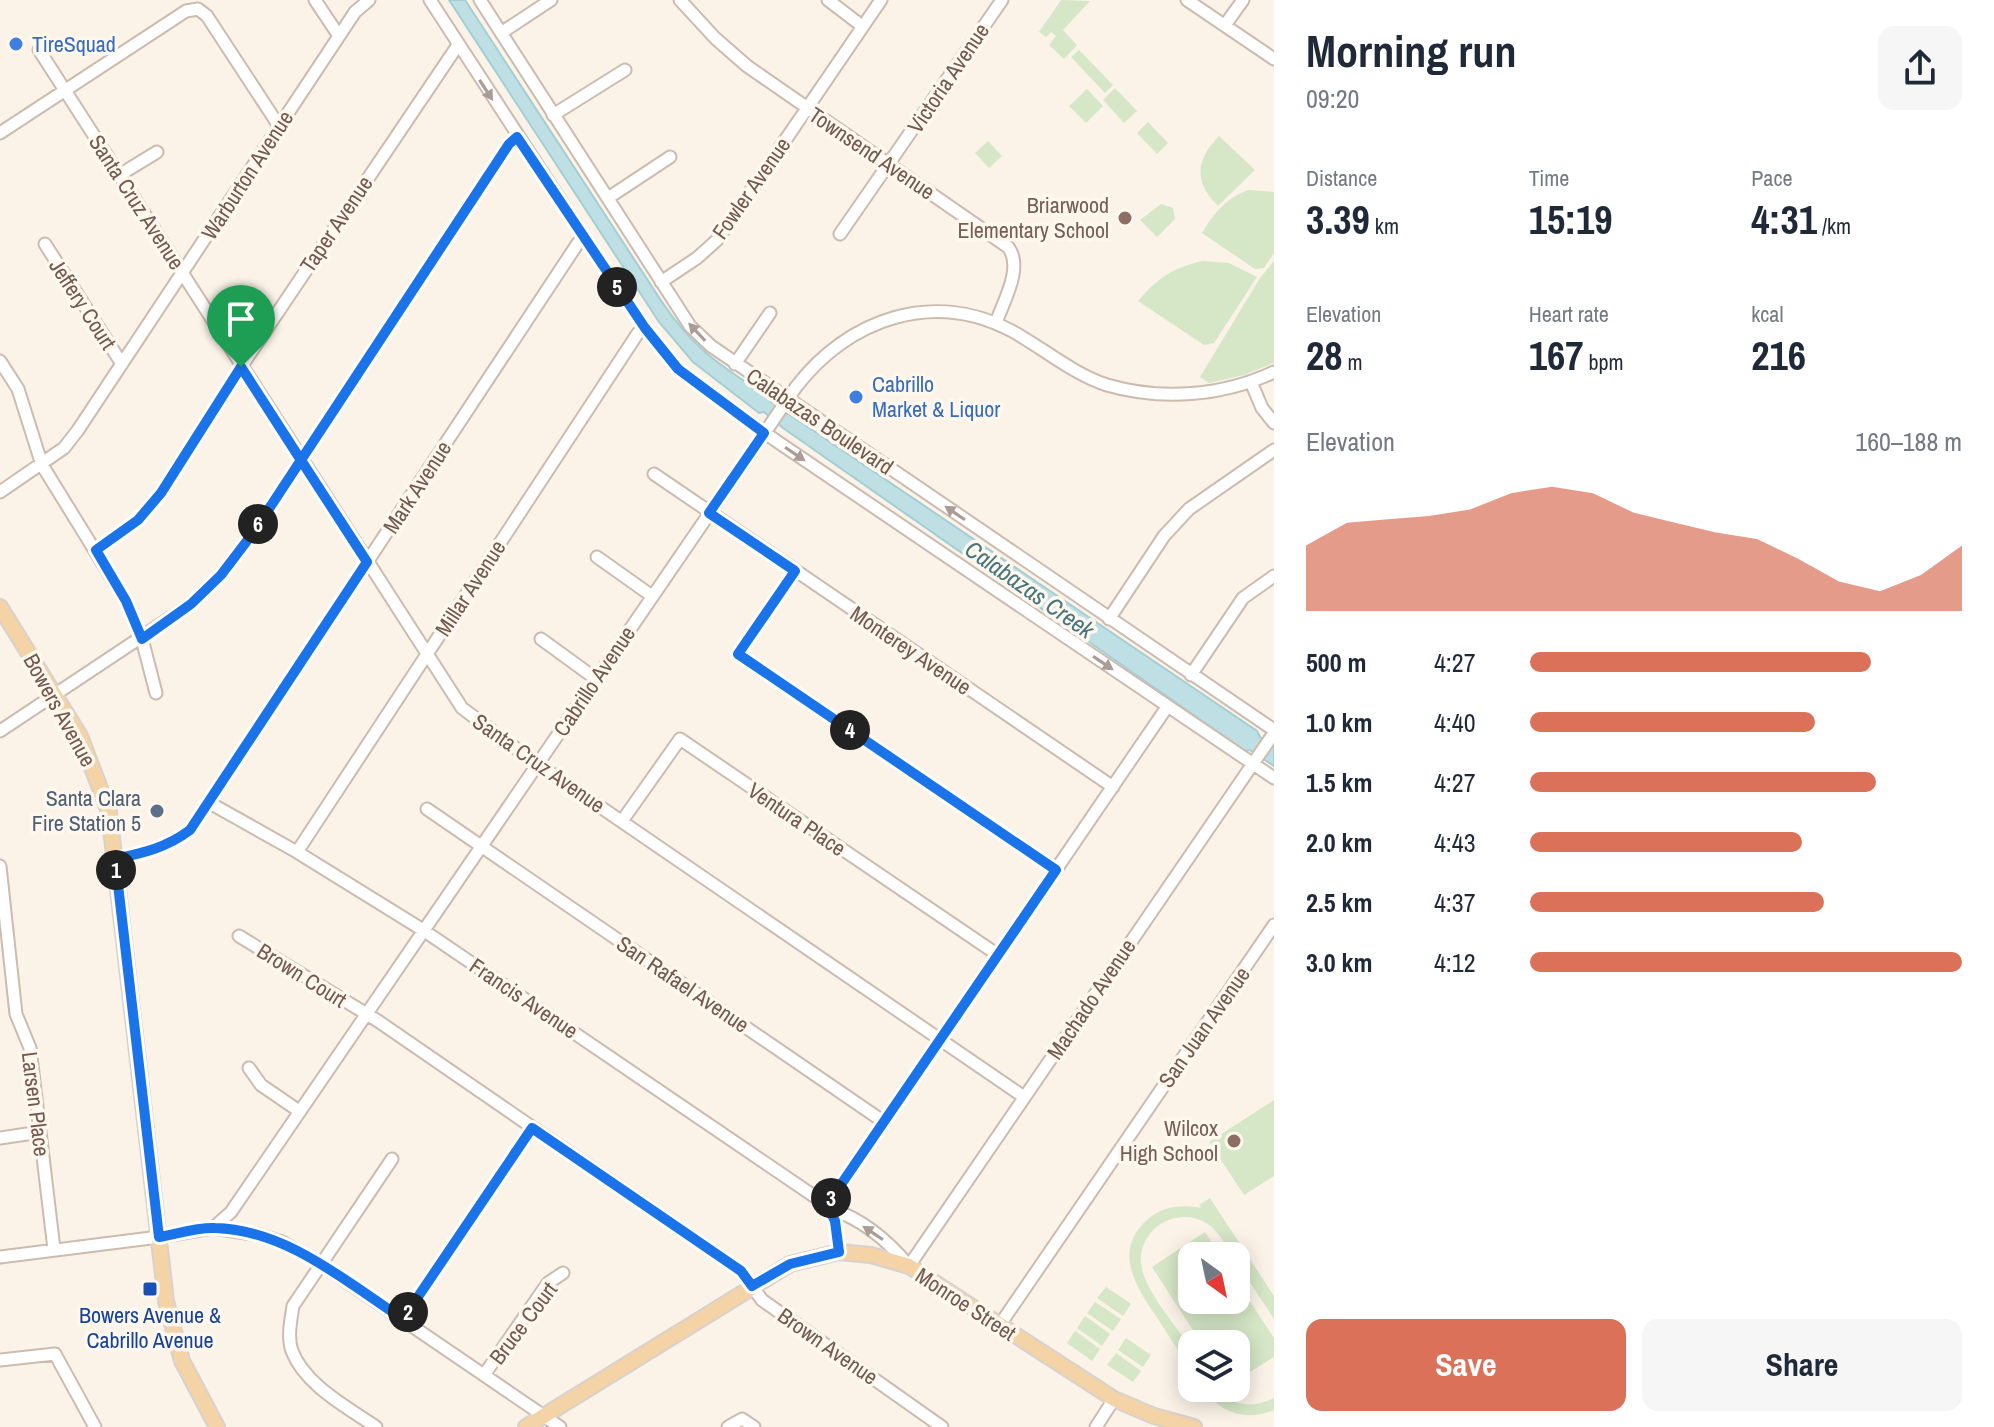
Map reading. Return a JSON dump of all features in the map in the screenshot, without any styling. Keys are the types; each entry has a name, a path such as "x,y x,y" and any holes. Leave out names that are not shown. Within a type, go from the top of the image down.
{"main road":[{"name":"Bowers Avenue","path":"0,607 80,736 109,812 166,1301 182,1361 217,1427"},
{"name":"Monroe Street","path":"526,1427 790,1264 839,1252 871,1255 909,1266 1114,1399 1154,1416 1194,1427"}],"street":[{"path":"315,0 339,36"},
{"name":"Warburton Avenue","path":"0,492 42,465 71,439 355,12 369,0"},
{"name":"Calabazas Boulevard","path":"430,0 645,328 678,369 764,433 1167,707 1256,760 1274,778"},
{"name":"Calabazas Boulevard","path":"480,0 690,326 711,346 735,364 781,409 1109,619 1272,735"},
{"path":"501,33 551,0"},
{"name":"Townsend Avenue","path":"680,0 715,38 747,66 1011,250 1015,266 996,323"},
{"path":"828,0 862,26"},
{"name":"Fowler Avenue","path":"661,282 717,240 881,0"},
{"name":"Victoria Avenue","path":"840,234 1002,0"},
{"path":"1187,0 1274,59"},
{"path":"1225,25 1243,0"},
{"path":"0,133 186,11 198,9 207,16 279,126"},
{"name":"Taper Avenue","path":"96,550 138,520 161,493 241,367 453,48 458,45"},
{"name":"Santa Cruz Avenue","path":"39,50 462,708 538,764 1024,1097"},
{"path":"553,115 625,70"},
{"path":"0,731 142,639 191,604 221,575 253,533 509,144 517,137"},
{"path":"121,174 157,152"},
{"path":"608,198 670,157"},
{"name":"Mark Avenue","path":"115,859 154,851 190,830 578,243 585,238"},
{"name":"Jeffery Court","path":"45,244 122,364"},
{"path":"735,364 770,313"},
{"name":"Cabrillo Avenue","path":"213,1228 231,1212 764,433 809,370 835,345 879,322 904,314 963,315 996,323 1107,385 1155,393 1205,393 1251,382 1274,372"},
{"name":"Millar Avenue","path":"297,852 638,333 645,328"},
{"path":"0,361 18,389 42,465 126,601 142,639 156,693"},
{"path":"1251,382 1262,408 1274,423"},
{"path":"1109,619 1164,536 1189,509 1274,450"},
{"name":"Monterey Avenue","path":"654,474 1113,787"},
{"path":"597,557 652,596"},
{"path":"795,571 738,654 1056,870"},
{"path":"1191,675 1243,598 1274,576"},
{"path":"541,639 596,679"},
{"path":"839,1252 838,1235 829,1207 1167,707"},
{"name":"Machado Avenue","path":"909,1266 1272,735"},
{"name":"Ventura Place","path":"622,821 680,739 998,955"},
{"name":"Francis Avenue","path":"208,802 297,852 423,930 829,1207 846,1214 892,1245 909,1266"},
{"name":"San Rafael Avenue","path":"427,809 884,1122"},
{"name":"Larsen Place","path":"0,866 16,1014 30,1048 54,1249"},
{"name":"San Juan Avenue","path":"999,1326 1274,925"},
{"name":"Brown Court","path":"239,936 366,1014"},
{"name":"Brown Avenue","path":"366,1014 741,1271 762,1300 942,1427"},
{"path":"249,1068 261,1085 299,1111"},
{"path":"403,1319 532,1128"},
{"path":"0,1138 40,1132"},
{"path":"376,1427 312,1380 292,1350 289,1328 293,1306 392,1159"},
{"path":"0,1257 213,1228 259,1235 282,1242 321,1264 560,1427"},
{"name":"Bruce Court","path":"484,1375 548,1283 563,1273"},
{"path":"0,1360 55,1354 95,1427"},
{"path":"1096,1427 1114,1399"},
{"path":"728,1427 742,1419 754,1427"}],"green space":[{"path":"1061,0 1090,1 1063,30 1077,45 1064,59 1049,45 1056,36 1051,32 1046,37 1039,32"},
{"path":"1079,50 1113,85 1105,93 1071,57"},
{"path":"1115,88 1137,111 1124,123 1103,100"},
{"path":"1087,89 1103,106 1086,123 1069,106"},
{"path":"1148,122 1168,143 1157,154 1137,133"},
{"path":"1219,136 1255,170 1218,206 1204,188 1200,171 1206,154"},
{"path":"988,141 1002,156 989,168 975,153"},
{"path":"1249,190 1274,192 1274,253 1264,268 1255,269 1202,233 1222,207"},
{"path":"1161,204 1173,208 1175,219 1157,237 1140,220"},
{"path":"1202,261 1229,263 1257,277 1214,343 1204,345 1138,301 1166,275"},
{"path":"1274,261 1274,363 1244,375 1209,383 1200,377 1260,278"},
{"path":"1274,1100 1274,1176 1244,1195 1209,1142"},
{"path":"1210,1198 1239,1242 1224,1242 1210,1226 1196,1219 1174,1218 1164,1222 1149,1236 1141,1256 1141,1266 1149,1287 1178,1330 1178,1350 1142,1295 1129,1257 1137,1232 1148,1219 1173,1207 1201,1208 1199,1205"},
{"path":"1205,1232 1211,1242 1190,1242"},
{"path":"1178,1250 1178,1307 1152,1267"},
{"path":"1250,1259 1274,1296 1274,1319 1250,1282"},
{"path":"1106,1287 1131,1304 1123,1316 1097,1298"},
{"path":"1250,1301 1274,1338 1274,1357 1250,1372 1250,1330 1193,1330 1183,1314 1250,1314"},
{"path":"1095,1302 1121,1319 1113,1331 1087,1313"},
{"path":"1085,1316 1110,1334 1102,1346 1077,1328"},
{"path":"1075,1331 1100,1349 1092,1361 1067,1343"},
{"path":"1126,1338 1151,1355 1143,1367 1118,1350"},
{"path":"1116,1353 1141,1371 1133,1382 1107,1365"},
{"path":"1274,1398 1274,1410 1244,1415 1215,1402 1258,1404"}],"water":[{"name":"Calabazas Creek","path":"449,0 465,0 662,302 698,346 770,398 771,402 1257,731 1274,747 1274,766 1250,750 1245,751 764,412 759,413 693,362 659,322"}],"place":[{"name":"TireSquad","path":"16,44"},
{"name":"Briarwood Elementary School","path":"1125,218"},
{"name":"Cabrillo Market & Liquor","path":"856,397"},
{"name":"Santa Clara Fire Station 5","path":"157,811"},
{"name":"Wilcox High School","path":"1234,1141"},
{"name":"Bowers Avenue & Cabrillo Avenue","path":"150,1289"}],"route":[{"path":"241,367 161,493 138,520 96,550 126,601 142,639 191,604 221,575 253,533 301,459 509,144 517,137 645,328 678,369 764,433 709,513 795,571 738,654 1056,870 827,1205 835,1221 839,1252 790,1264 752,1286 741,1271 532,1128 403,1319 282,1242 213,1228 159,1237 115,859 154,851 190,830 367,562 301,459 241,367"}]}
